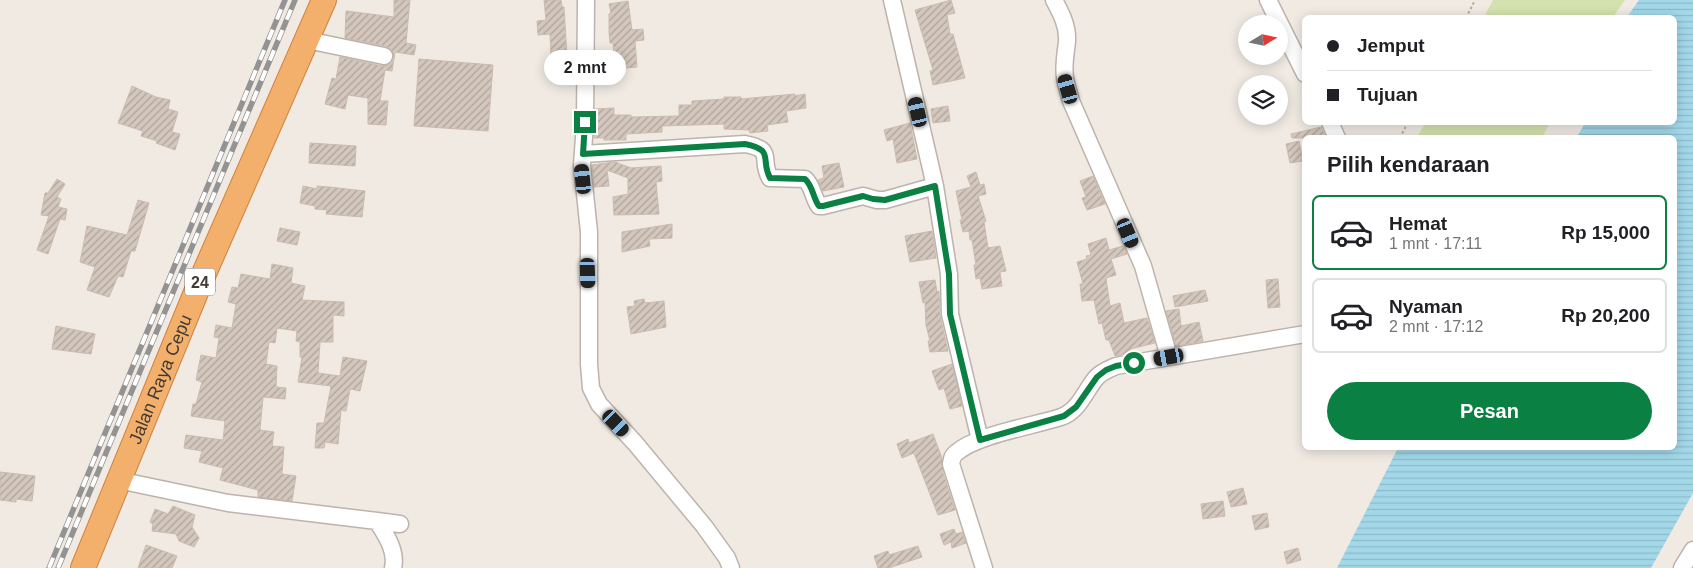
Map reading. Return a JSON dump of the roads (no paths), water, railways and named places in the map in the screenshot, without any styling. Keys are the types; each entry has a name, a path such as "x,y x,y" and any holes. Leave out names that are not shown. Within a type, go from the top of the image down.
{"highway":[{"name":"Jalan Raya Cepu","path":"83,568 198,285 324,0"}],"street":[{"path":"586,0 585,122 582,165 588,232 589,364 591,388 599,404 635,443 704,526 727,558 731,568"},
{"path":"892,0 935,186 949,274 950,314 980,440"},
{"path":"1054,0 1066,28 1067,39 1064,66 1065,78 1072,100 1143,266 1169,357"},
{"path":"1268,0 1302,68"},
{"path":"307,40 384,56"},
{"path":"583,154 745,144 758,147 764,153 770,178 805,179 819,206 863,196 885,200 935,186"},
{"path":"984,568 951,464 952,458 956,453 980,440 1064,416 1076,407 1097,377 1106,370 1116,366 1302,335"},
{"path":"118,480 228,503 400,524"},
{"path":"377,521 392,549 393,568"},
{"path":"1682,568 1693,550"}],"water":[{"path":"1639,0 1693,0 1693,493 1651,568 1337,568 1397,450 1677,450 1677,135 1578,135 1584,125 1677,125 1677,15 1628,15"}],"railway":[{"path":"49,568 285,0"},
{"path":"58,568 295,0"}]}
